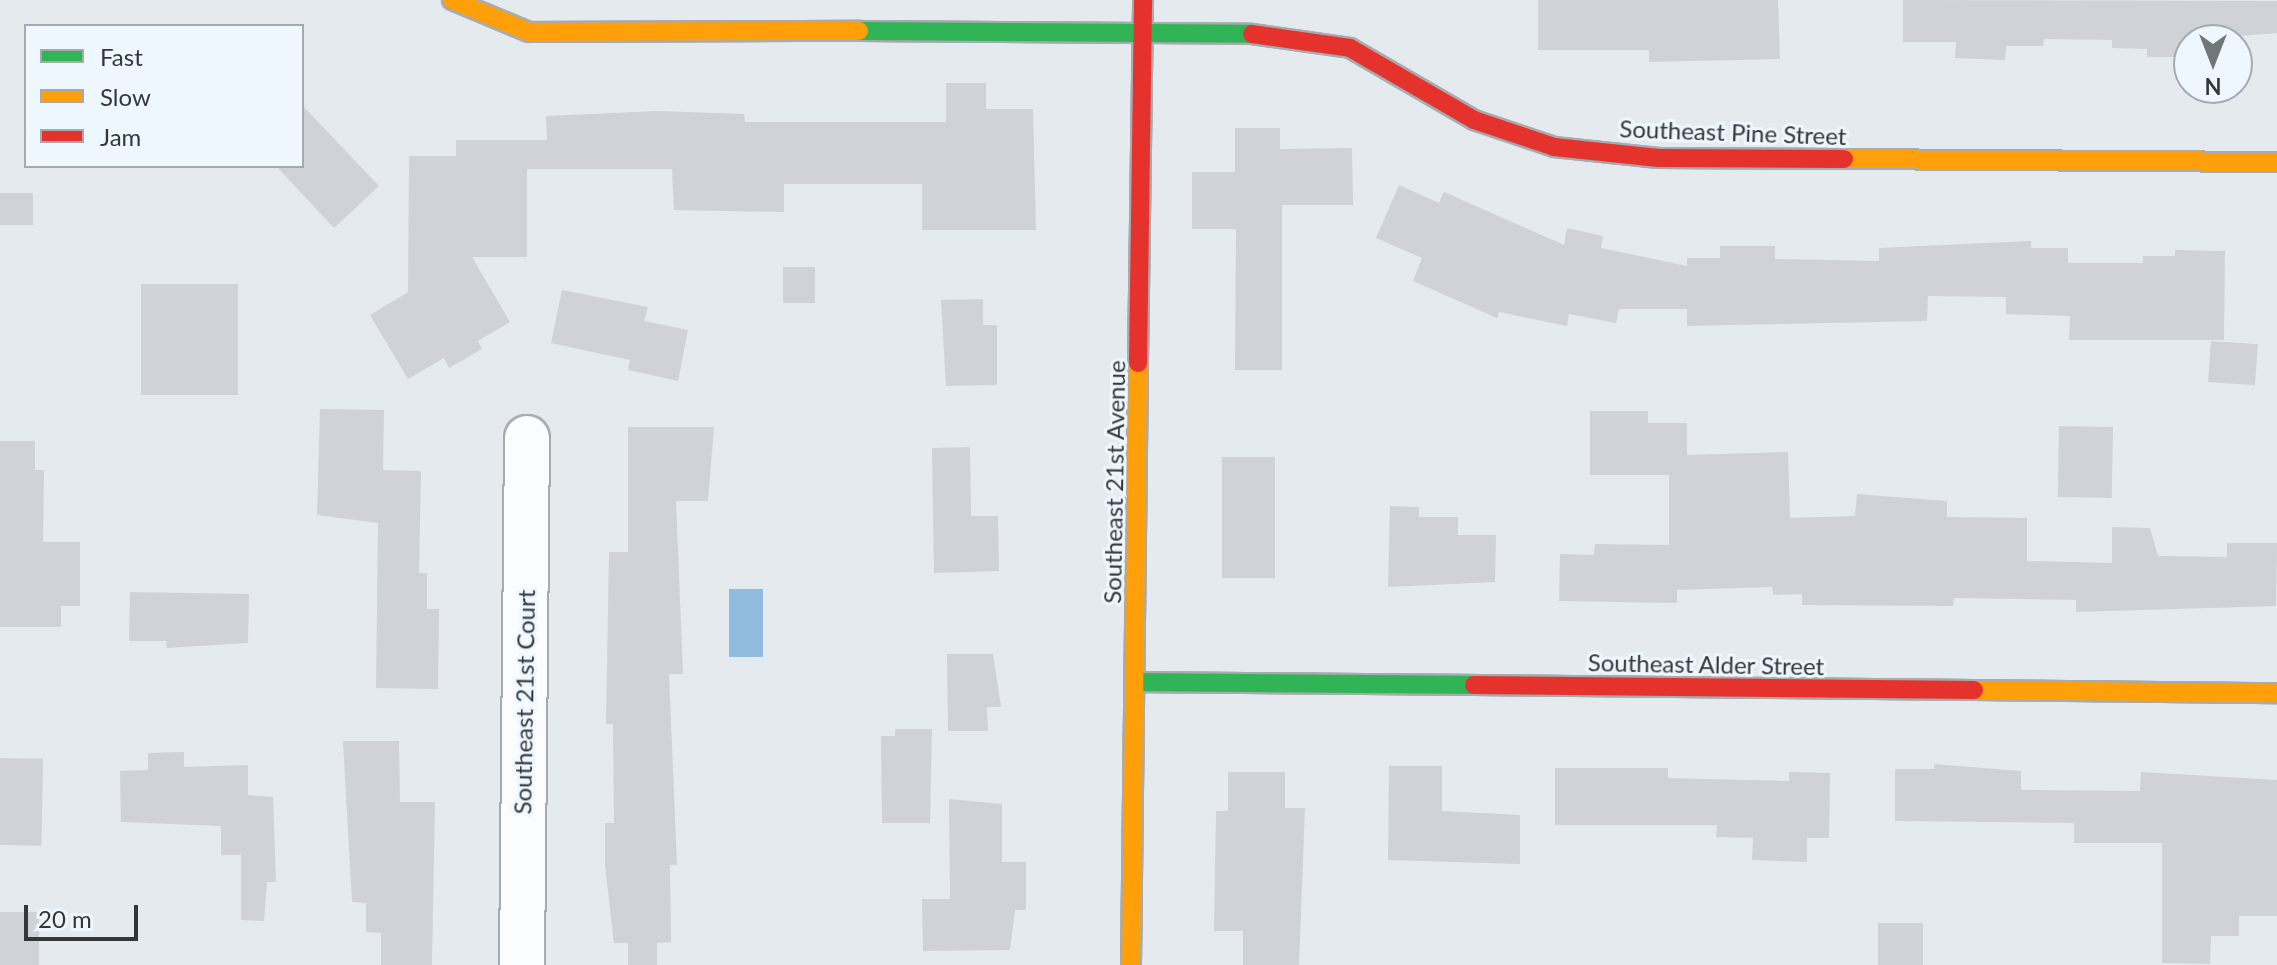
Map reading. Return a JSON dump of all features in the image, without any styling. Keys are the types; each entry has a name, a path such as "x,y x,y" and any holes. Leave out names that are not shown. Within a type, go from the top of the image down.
{"street":[{"name":"Southeast Pine Street","path":"452,0 529,32 1143,30 1293,36 1350,48 1474,120 1554,147 1658,158 2277,162"},
{"name":"Southeast 21st Avenue","path":"1131,965 1143,0"},
{"name":"Southeast 21st Court","path":"522,965 527,438"},
{"name":"Southeast Alder Street","path":"1135,682 2277,693"}],"water":[{"path":"729,589 763,589 763,657 729,657"}],"building":[{"path":"1538,0 1778,0 1780,59 1649,62 1649,50 1538,50"},
{"path":"1903,0 2277,1 2277,33 2253,35 2253,24 2173,24 2173,57 2147,57 2147,49 2112,48 2112,40 2044,39 2043,46 2006,46 2005,60 1955,58 1956,42 1903,42"},
{"path":"946,83 986,83 986,109 1033,109 1036,230 922,230 922,184 784,184 784,212 674,210 672,169 527,169 527,257 472,257 510,322 478,341 482,349 449,368 444,358 408,379 370,315 408,292 409,156 456,156 456,140 547,140 546,116 658,111 744,114 745,122 946,122"},
{"path":"304,107 379,186 334,228 278,168 304,168"},
{"path":"1235,128 1280,128 1280,149 1352,148 1353,205 1282,205 1282,370 1235,370 1236,229 1192,229 1192,172 1235,172"},
{"path":"1399,185 1439,203 1444,192 1564,245 1567,228 1603,236 1601,248 1687,266 1687,258 1720,258 1720,246 1775,246 1775,259 1879,261 1879,248 2031,241 2031,248 2068,248 2068,263 2143,263 2143,256 2175,256 2175,250 2225,251 2224,340 2069,340 2070,316 2006,314 2006,297 1928,296 1927,321 1687,326 1687,309 1619,309 1616,323 1569,314 1567,326 1499,312 1497,318 1413,281 1422,258 1376,238"},
{"path":"0,193 33,193 33,225 0,225"},
{"path":"783,267 815,267 815,303 783,303"},
{"path":"141,284 238,284 238,395 141,395"},
{"path":"562,290 648,307 644,321 688,330 678,381 628,370 630,360 551,343"},
{"path":"983,299 983,325 997,325 997,385 946,386 941,300"},
{"path":"2211,341 2258,344 2255,385 2208,382"},
{"path":"320,409 384,410 383,470 421,471 419,573 427,573 427,609 439,609 438,689 376,688 378,523 317,515"},
{"path":"1590,411 1648,411 1648,423 1687,423 1687,455 1788,452 1790,518 1855,516 1857,494 1947,501 1947,517 2027,518 2027,561 2112,563 2112,527 2150,528 2158,556 2227,557 2227,543 2277,543 2276,606 2076,612 2076,600 1954,598 1953,606 1802,605 1802,594 1773,595 1772,587 1677,590 1677,603 1559,601 1560,554 1594,555 1595,544 1669,545 1669,475 1590,475"},
{"path":"2059,426 2113,427 2112,498 2058,497"},
{"path":"628,427 714,427 708,501 676,501 683,674 669,674 677,865 670,865 671,942 657,943 657,965 628,965 628,943 614,943 605,865 605,823 614,823 613,724 606,724 609,552 628,552"},
{"path":"0,441 35,441 35,470 44,470 43,542 80,542 80,606 61,606 61,627 0,627"},
{"path":"970,447 971,516 998,516 999,571 934,573 932,448"},
{"path":"1222,457 1275,457 1275,578 1222,578"},
{"path":"1390,506 1419,507 1419,517 1458,517 1458,535 1496,535 1495,582 1388,587"},
{"path":"130,592 249,594 248,643 167,648 166,641 129,641"},
{"path":"947,654 993,654 1001,707 987,707 988,731 948,731"},
{"path":"895,729 932,729 930,823 882,823 881,736 895,736"},
{"path":"343,741 399,741 400,802 435,802 432,965 381,965 381,933 366,932 366,903 352,902"},
{"path":"184,752 184,767 248,765 248,795 273,797 276,882 267,882 264,921 241,920 241,855 221,855 221,826 121,822 120,771 148,770 148,753"},
{"path":"0,758 43,759 41,846 0,845"},
{"path":"1934,764 2021,771 2021,790 2140,791 2141,772 2277,780 2277,916 2239,916 2239,936 2211,936 2210,964 2162,963 2162,843 2074,843 2074,823 1895,821 1895,769 1934,769"},
{"path":"1389,766 1442,766 1442,811 1520,815 1520,864 1388,860"},
{"path":"1555,768 1668,768 1668,778 1789,781 1789,772 1830,773 1829,838 1807,838 1807,862 1752,860 1753,838 1716,837 1717,825 1555,825"},
{"path":"1228,772 1285,772 1285,808 1305,808 1299,965 1243,965 1243,931 1214,931 1216,811 1228,811"},
{"path":"949,799 1002,804 1002,862 1026,862 1026,910 1015,910 1010,950 923,951 922,899 950,899"},
{"path":"0,912 39,912 39,965 0,965"},
{"path":"1878,923 1923,923 1923,965 1878,965"}],"traffic: fast":[{"path":"859,31 1252,34"},
{"path":"1135,682 1474,685"}],"traffic: slow":[{"path":"452,0 529,32 859,31"},
{"path":"1844,159 2277,162"},
{"path":"1131,965 1138,363"},
{"path":"1974,690 2277,693"}],"traffic: jam":[{"path":"1138,363 1143,0"},
{"path":"1252,34 1350,48 1474,120 1554,147 1658,158 1844,159"},
{"path":"1474,685 1974,690"}]}
